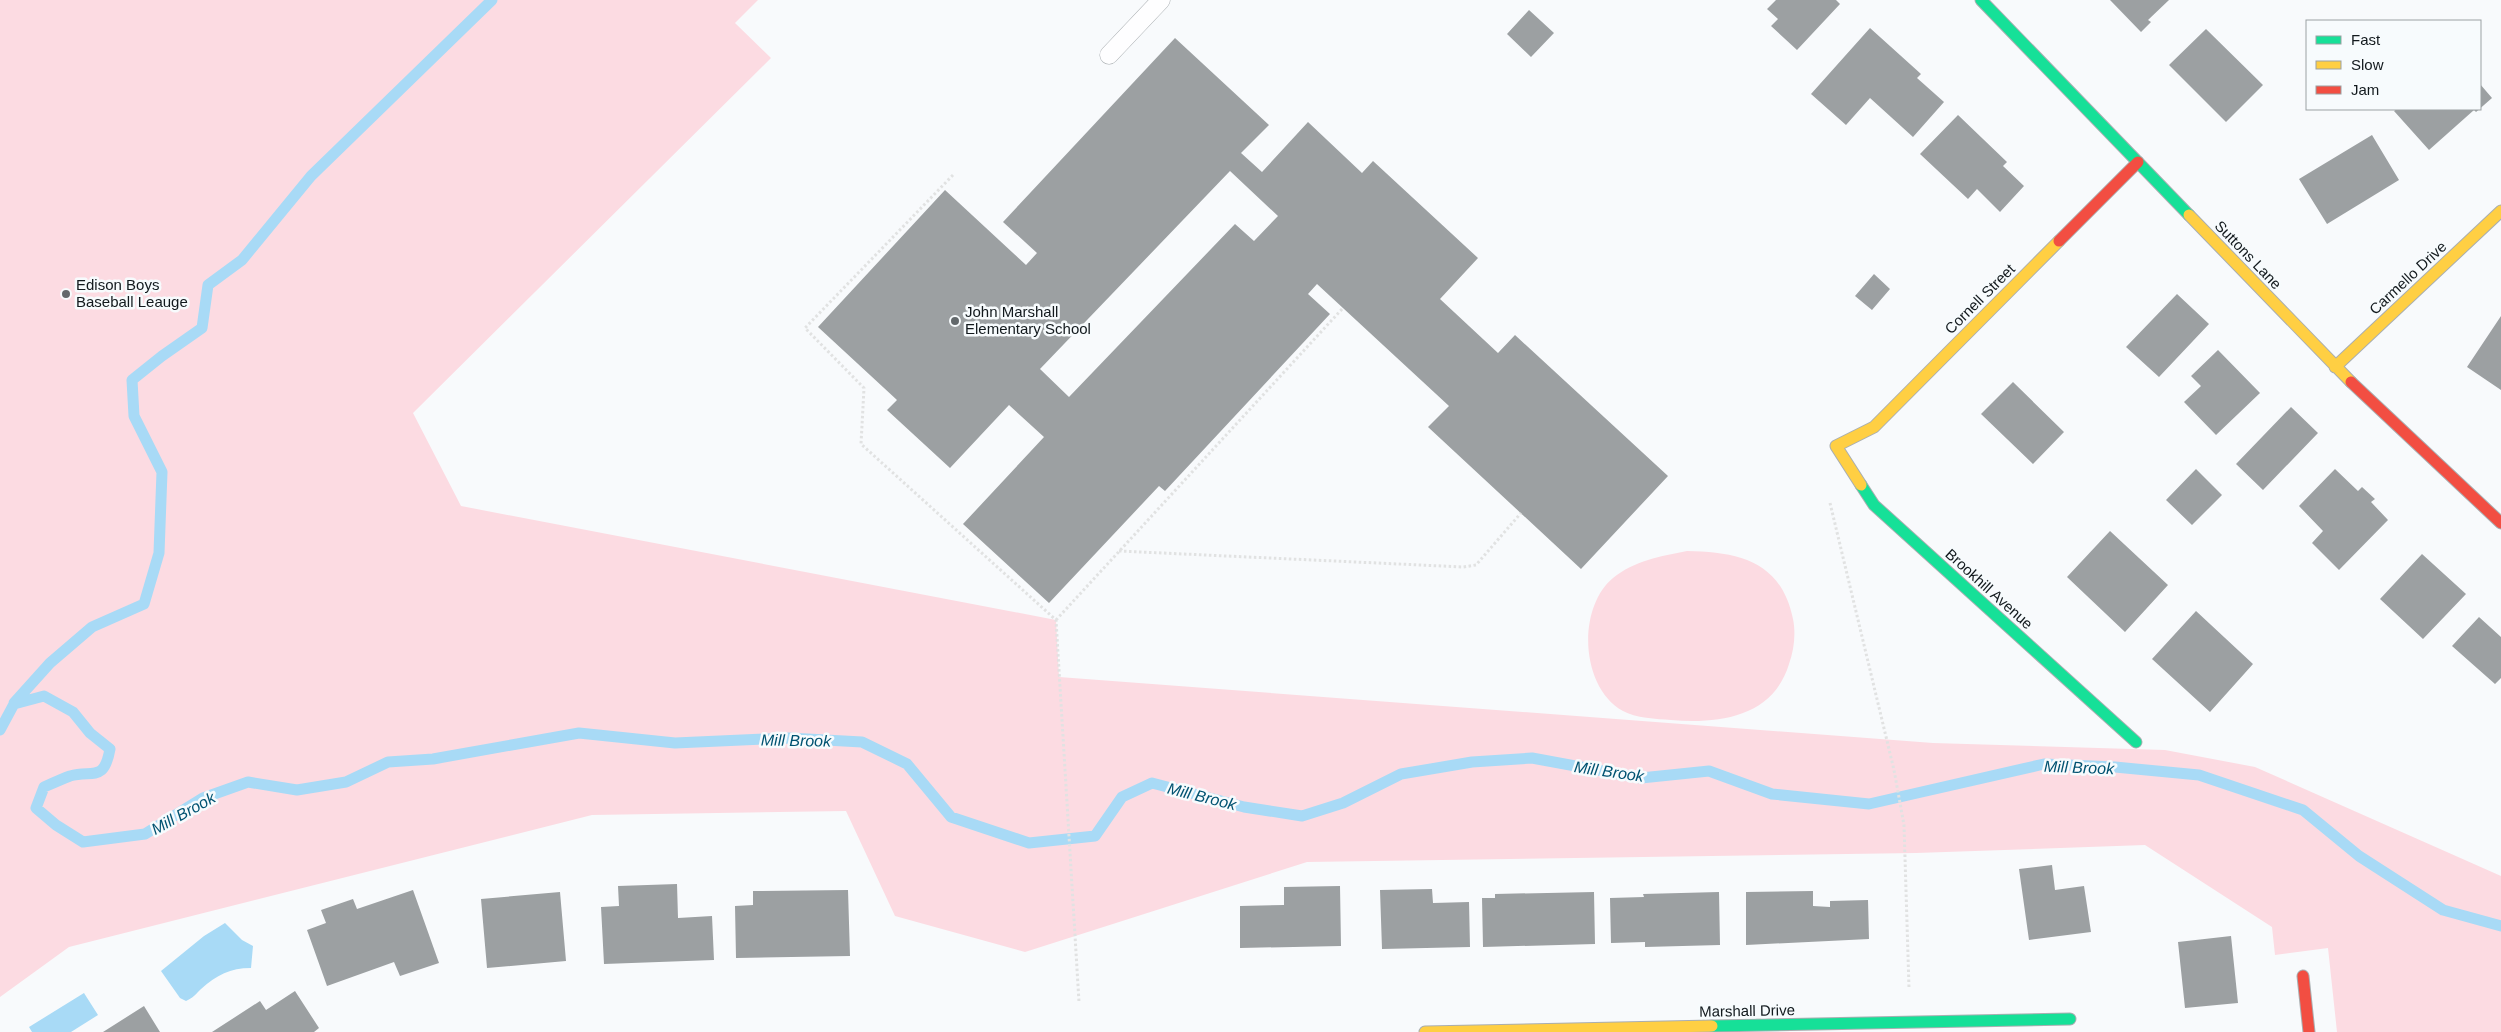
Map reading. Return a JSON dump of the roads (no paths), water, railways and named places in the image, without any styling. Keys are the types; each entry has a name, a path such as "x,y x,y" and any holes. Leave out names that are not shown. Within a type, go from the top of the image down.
{"street":[{"name":"Suttons Lane","path":"1981,0 2335,367 2501,523"},
{"name":"Cornell Street","path":"1836,446 1874,427 2138,162"},
{"name":"Carmello Drive","path":"2335,367 2501,211"},
{"name":"Brookhill Avenue","path":"1836,446 1874,505 2136,742"},
{"path":"2303,976 2309,1032"},
{"name":"Marshall Drive","path":"1425,1032 2070,1019"}],"lane":[{"path":"1109,55 1161,0"}],"water":[{"path":"225,923 242,940 253,946 251,968 237,969 224,973 188,1000 180,998 161,971 204,936"},
{"path":"84,993 98,1015 71,1032 32,1032 29,1027"}],"waterway":[{"path":"14,703 50,663 92,627 144,604 159,553 162,472 134,416 132,380 202,328 208,285 242,260 311,176 492,0"},
{"name":"Mill Brook","path":"0,730 14,704 44,696 73,712 90,733 110,749 105,766 97,773 70,776 44,787 36,808 56,825 83,842 145,834 203,798 248,782 297,790 346,782 388,762 433,759 579,733 675,743 789,738 862,742 907,764 951,817 1029,843 1095,836 1122,797 1152,783 1244,807 1302,816 1343,803 1401,774 1472,762 1532,758 1641,778 1709,771 1772,794 1869,804 2044,764 2115,767 2199,775 2303,810 2359,856 2443,910 2501,926"}],"place":[{"name":"Edison Boys Baseball Leauge","path":"66,294"},
{"name":"John Marshall Elementary School","path":"955,321"}]}
